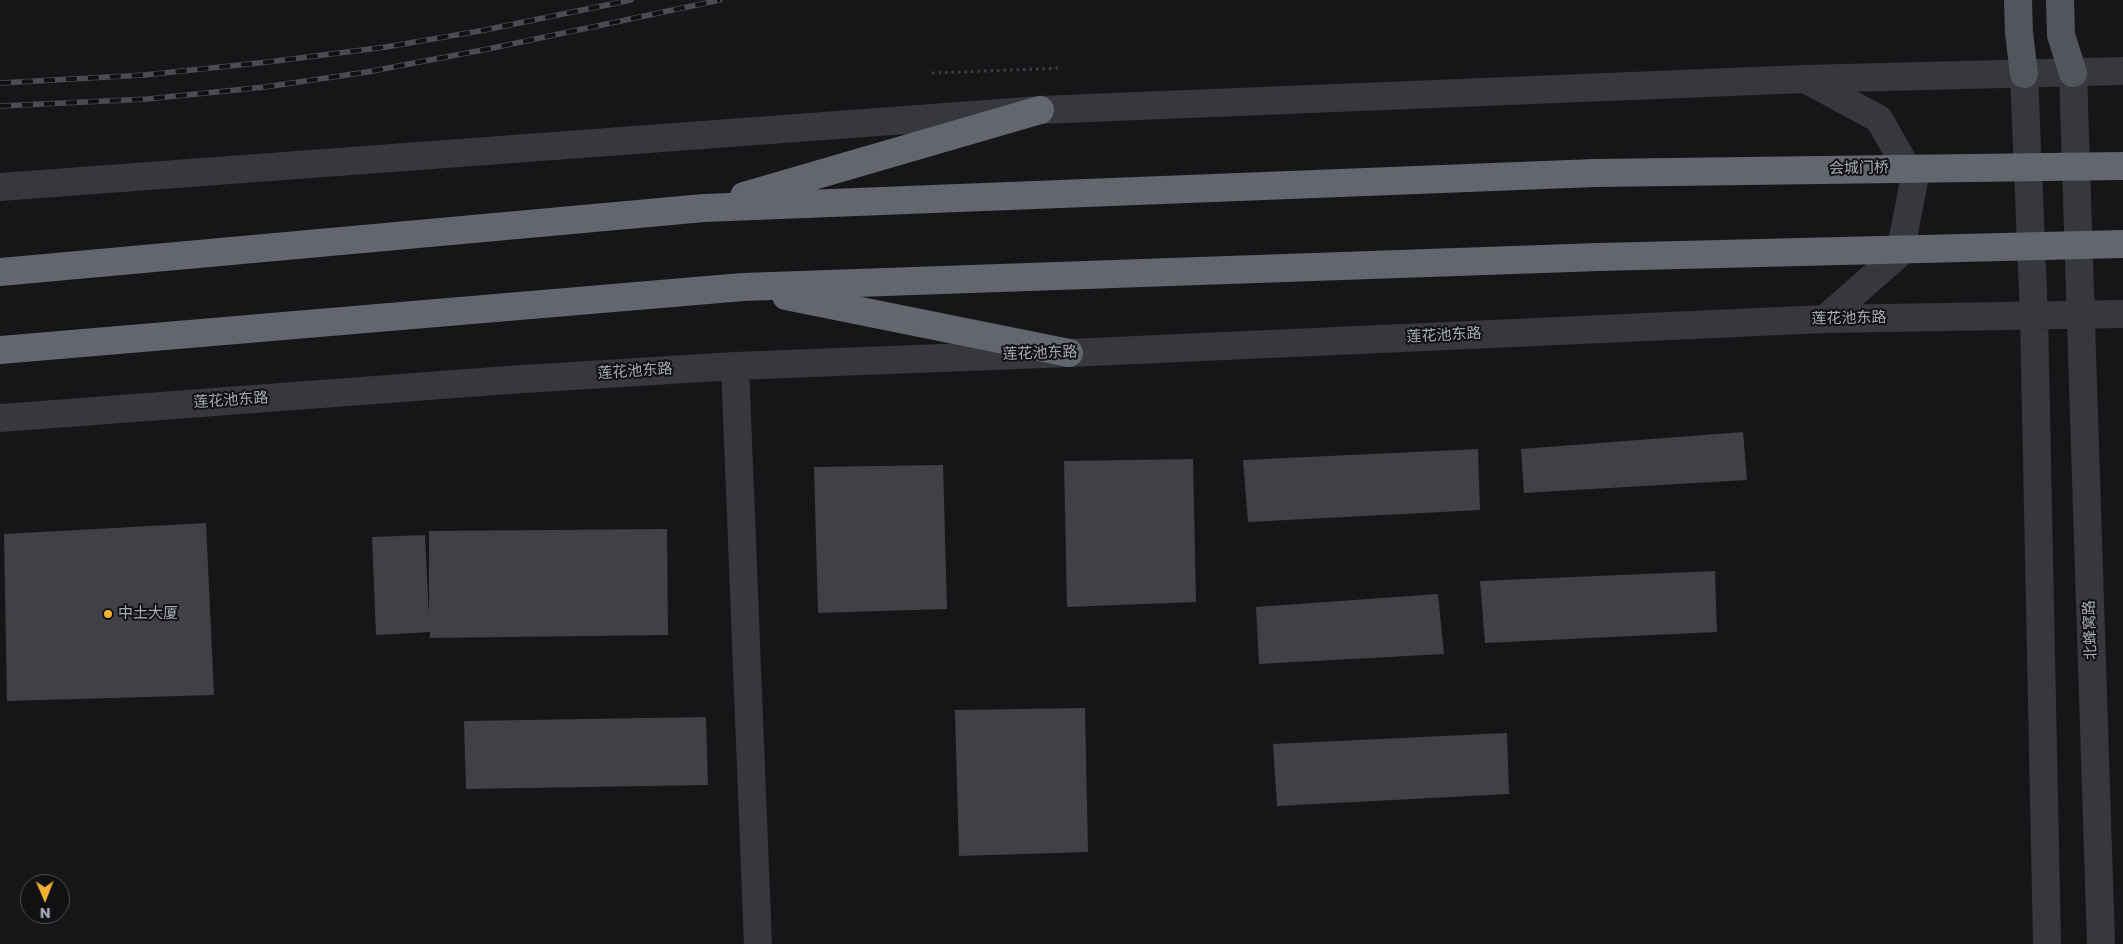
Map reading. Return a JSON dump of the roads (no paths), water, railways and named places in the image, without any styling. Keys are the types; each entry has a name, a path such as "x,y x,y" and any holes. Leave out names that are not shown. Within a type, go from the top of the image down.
{"highway":[{"path":"0,272 704,208 1040,110"},
{"name":"会城门桥","path":"704,208 1595,172 2123,166"},
{"path":"0,350 743,287 1599,257 2123,244"},
{"path":"743,287 1069,353"}],"main road":[{"path":"2018,0 2019,34 2024,74"},
{"path":"2060,0 2061,35 2072,73"}],"street":[{"path":"0,187 1040,110 1804,79 2123,71"},
{"name":"北蜂窝路","path":"2072,73 2101,944"},
{"path":"2024,74 2034,316 2047,944"},
{"path":"1804,79 1880,119 1914,181 1900,253 1825,319"},
{"name":"莲花池东路","path":"0,418 508,380 735,366 1825,319 2123,314"},
{"path":"735,366 758,944"}],"railway":[{"path":"0,83 144,75 386,47 485,30 631,0"},
{"path":"0,106 147,99 265,87 367,72 488,49 720,0"}],"place":[{"name":"中土大厦","path":"108,614"}]}
